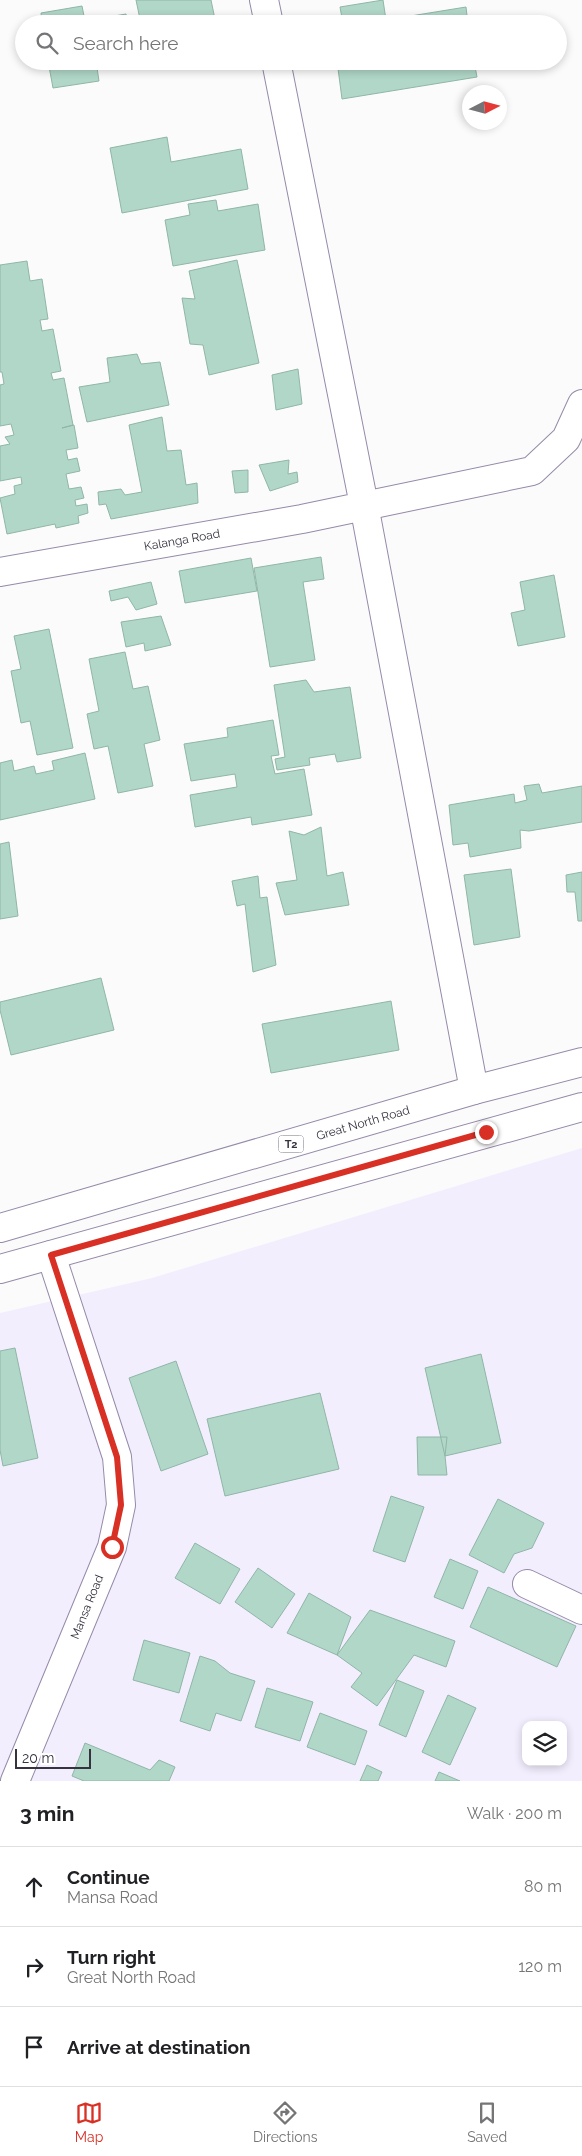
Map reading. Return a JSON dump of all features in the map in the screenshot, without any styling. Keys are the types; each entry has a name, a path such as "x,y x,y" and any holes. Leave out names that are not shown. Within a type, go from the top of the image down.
{"street":[{"path":"264,0 266,15"},
{"path":"278,70 364,505 474,1090"},
{"name":"Kalanga Road","path":"0,572 302,519 532,471 566,439 582,404"},
{"name":"Great North Road","path":"0,1228 474,1090 582,1062"},
{"path":"0,1269 582,1107"},
{"name":"Mansa Road","path":"15,1781 112,1547 121,1505 117,1457 51,1255"},
{"path":"527,1584 582,1610"}],"shaded area":[{"path":"582,1148 582,1781 0,1781 0,1313 152,1278"}],"building":[{"path":"136,0 211,0 214,15 139,15"},
{"path":"383,0 385,15 341,15 340,7"},
{"path":"82,6 84,15 41,15 41,13"},
{"path":"466,7 467,15 417,15"},
{"path":"50,70 97,70 99,81 53,88"},
{"path":"338,70 476,70 477,77 342,99"},
{"path":"167,137 171,162 241,149 248,189 122,213 110,148"},
{"path":"216,200 218,211 258,204 265,250 173,266 165,220 190,215 188,204"},
{"path":"237,260 259,363 209,375 203,345 190,344 182,298 195,299 189,271"},
{"path":"27,261 30,281 42,279 48,319 40,320 42,331 53,329 61,371 51,373 53,380 64,378 73,425 62,428 74,425 78,448 66,450 68,460 77,458 80,471 66,474 69,489 81,487 84,498 75,500 76,506 87,504 88,513 78,516 79,523 56,528 55,524 7,534 0,498 15,494 14,486 22,484 21,477 0,481 0,446 10,444 5,437 14,435 11,424 0,426 0,385 4,384 2,372 0,372 0,265"},
{"path":"137,354 141,364 160,362 169,405 87,422 79,387 110,382 107,358"},
{"path":"298,369 302,404 276,410 272,375"},
{"path":"162,417 167,451 181,450 186,485 197,483 198,503 111,519 106,504 99,505 98,492 121,489 125,495 142,492 129,425"},
{"path":"289,460 288,474 297,472 298,482 270,491 259,465"},
{"path":"248,470 248,492 235,493 232,471"},
{"path":"321,557 324,579 303,582 315,660 270,667 254,568"},
{"path":"251,558 257,591 185,603 179,571"},
{"path":"554,575 565,637 518,646 511,613 525,610 520,582"},
{"path":"151,582 157,604 136,610 128,597 111,601 109,591"},
{"path":"161,616 171,645 145,651 144,643 126,647 121,622"},
{"path":"49,629 73,748 37,755 30,721 21,723 11,671 21,669 14,636"},
{"path":"125,652 133,689 148,686 160,740 144,744 153,786 118,793 108,746 94,749 87,714 99,711 89,659"},
{"path":"306,680 314,692 350,687 361,758 337,762 335,754 309,758 310,765 277,770 275,759 285,757 274,685"},
{"path":"273,720 279,755 271,756 275,774 304,769 312,815 252,825 251,817 195,827 190,795 237,787 235,774 191,781 184,744 228,737 227,728"},
{"path":"85,753 95,799 0,820 0,763 12,760 14,771 34,766 36,774 54,770 52,761"},
{"path":"539,784 542,793 582,786 582,822 529,831 520,830 521,848 470,857 468,843 453,845 449,805 514,794 515,803 527,800 524,786"},
{"path":"321,827 327,876 343,872 349,905 285,915 276,883 297,880 289,831 304,835"},
{"path":"9,842 18,916 0,919 0,844"},
{"path":"511,869 520,937 474,945 464,875"},
{"path":"582,872 582,921 578,921 575,892 567,892 566,875"},
{"path":"258,876 260,898 267,897 276,965 253,972 245,904 237,906 232,881"},
{"path":"101,978 114,1030 11,1055 0,1010 0,1002"},
{"path":"391,1001 399,1050 271,1073 262,1024"},
{"path":"15,1348 38,1458 3,1466 0,1450 0,1351"},
{"path":"481,1354 501,1443 445,1456 425,1368"},
{"path":"176,1361 208,1454 161,1471 129,1378"},
{"path":"320,1393 339,1469 225,1496 207,1419"},
{"path":"417,1437 447,1437 445,1456 447,1475 418,1475"},
{"path":"391,1496 424,1507 405,1562 373,1551"},
{"path":"498,1499 544,1523 532,1548 514,1554 504,1573 469,1555"},
{"path":"195,1543 240,1569 220,1604 175,1578"},
{"path":"450,1559 478,1571 463,1609 434,1597"},
{"path":"258,1568 295,1594 272,1628 235,1602"},
{"path":"488,1587 576,1626 557,1667 470,1627"},
{"path":"309,1593 351,1617 337,1655 287,1633"},
{"path":"370,1610 455,1641 446,1667 414,1655 377,1706 351,1687 362,1673 337,1655"},
{"path":"144,1640 190,1653 179,1693 133,1680"},
{"path":"200,1656 215,1661 230,1673 255,1681 241,1721 216,1713 210,1731 180,1721"},
{"path":"397,1680 424,1691 406,1737 379,1725"},
{"path":"267,1688 313,1702 300,1741 255,1727"},
{"path":"448,1695 476,1708 450,1765 422,1752"},
{"path":"320,1713 367,1731 355,1765 307,1747"},
{"path":"85,1743 150,1770 159,1760 175,1767 169,1781 84,1781 72,1776"},
{"path":"367,1765 382,1772 378,1781 360,1781"},
{"path":"439,1772 460,1781 435,1781"}],"route":[{"path":"112,1547 121,1505 117,1457 51,1255 486,1132"}]}
